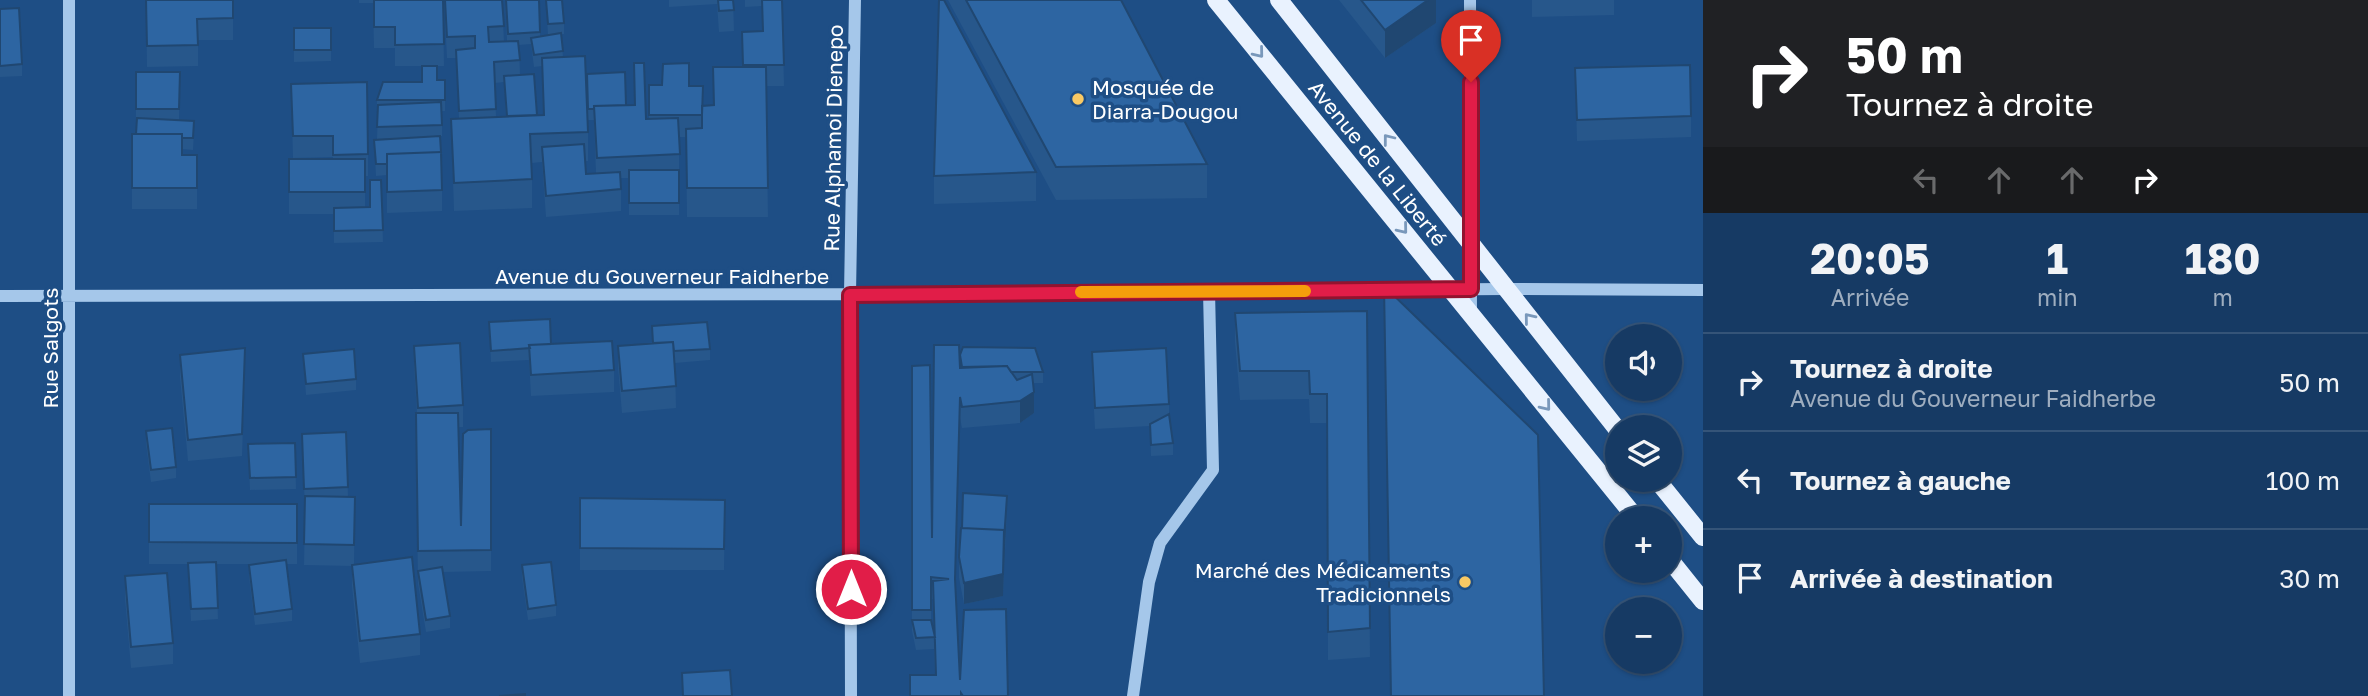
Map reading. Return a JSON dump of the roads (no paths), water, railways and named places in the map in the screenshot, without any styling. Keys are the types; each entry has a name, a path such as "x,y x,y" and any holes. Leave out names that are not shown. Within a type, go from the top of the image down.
{"main road":[{"name":"Avenue de la Liberté","path":"1216,0 1626,506"},
{"name":"Avenue de la Liberté","path":"1279,0 1606,415"},
{"path":"1667,492 1703,537"},
{"path":"1682,575 1703,601"}],"street":[{"name":"Rue Salgots","path":"69,0 69,696"},
{"name":"Rue Alphamoi Dienepo","path":"851,696 850,295 855,0"},
{"path":"1470,0 1471,313"},
{"name":"Avenue du Gouverneur Faidherbe","path":"0,296 1703,290"},
{"path":"1133,696 1149,582 1160,543 1213,470 1209,291"}],"place":[{"name":"Mosquée de Diarra-Dougou","path":"1078,99"},
{"name":"Marché des Médicaments Tradicionnels","path":"1465,582"}]}
